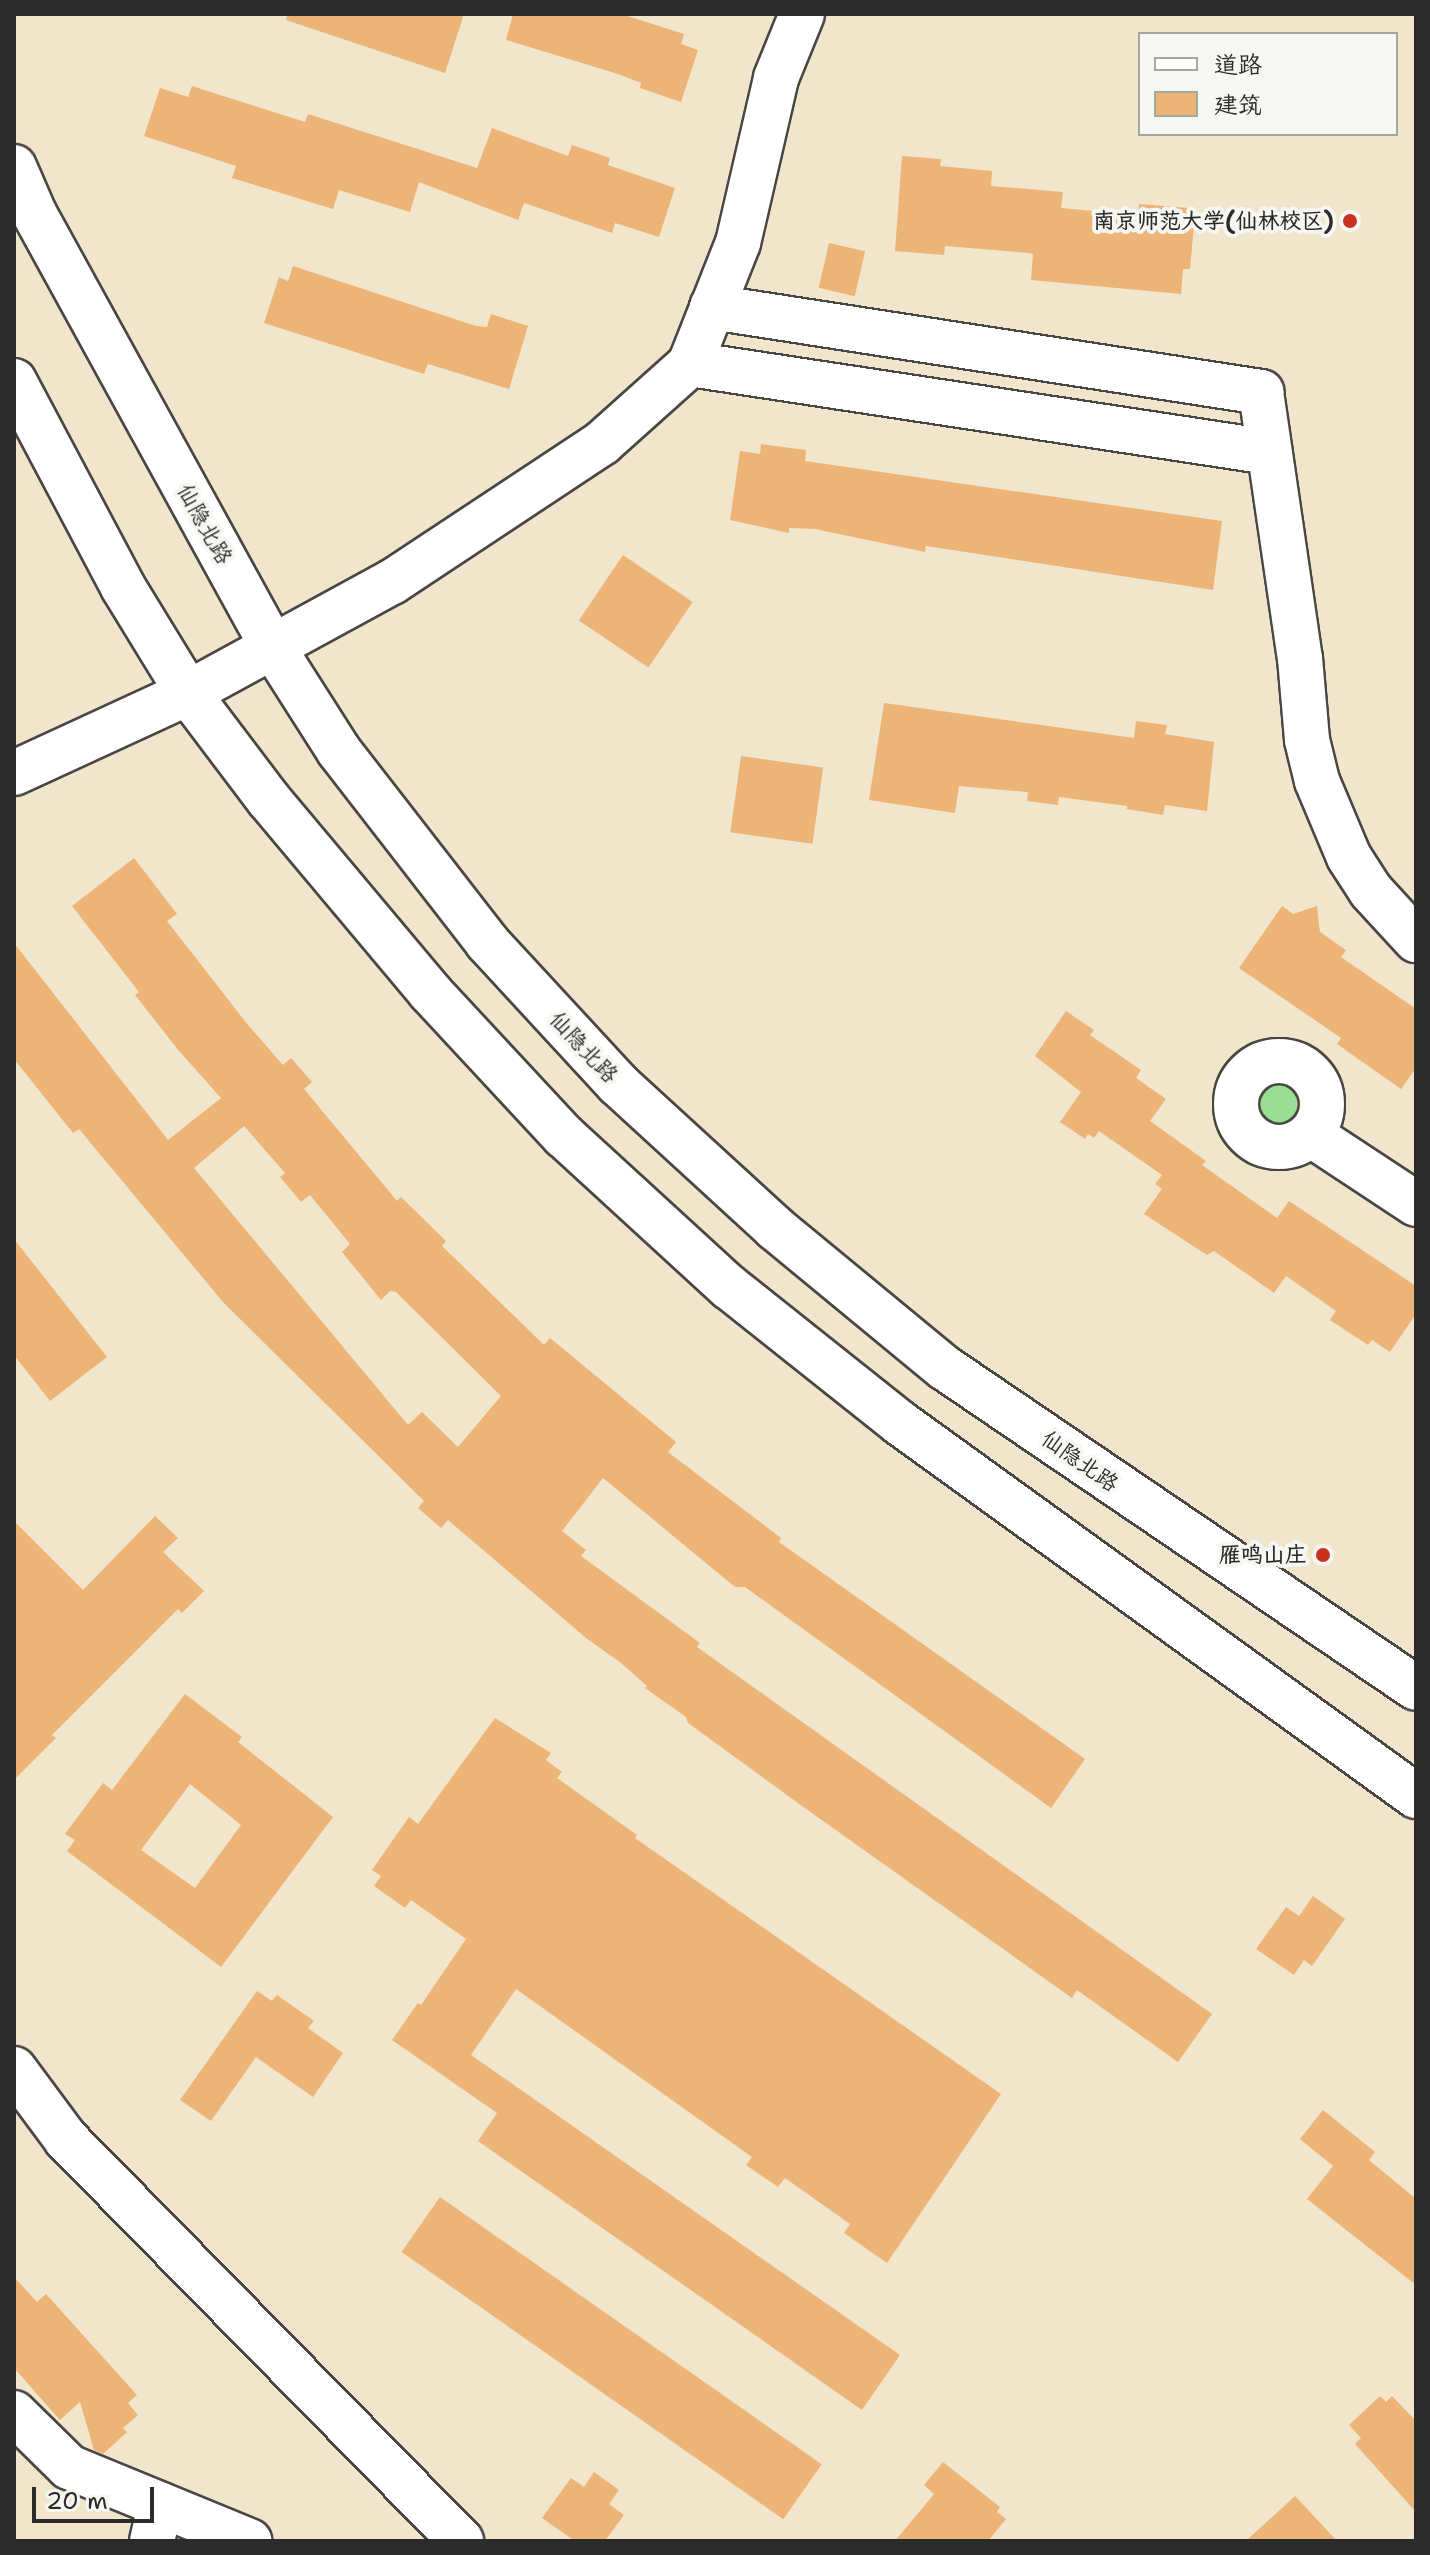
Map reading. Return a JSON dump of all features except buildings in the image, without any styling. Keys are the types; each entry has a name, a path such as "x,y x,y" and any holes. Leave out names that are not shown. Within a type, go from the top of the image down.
{"main road":[{"path":"14,773 188,693 274,649 392,582 602,443 690,364 738,243 776,78 802,14"},
{"name":"仙隐北路","path":"14,167 34,213 274,649 339,751 487,942 618,1084 775,1228 945,1368 1416,1688"},
{"path":"712,307 1261,392 1300,658 1307,740 1317,781 1349,857 1371,891 1416,940"},
{"path":"690,364 1269,452"},
{"path":"14,381 123,587 188,693 269,800 430,992 564,1136 729,1287 900,1423 1416,1796"},
{"path":"1310,1134 1416,1204"},
{"path":"14,2069 66,2139 461,2541"},
{"path":"14,2413 69,2467 156,2523 249,2541"}],"green space":[{"path":"1280,1076 1291,1078 1300,1085 1307,1094 1307,1116 1300,1125 1291,1132 1280,1134 1269,1132 1260,1125 1253,1116 1251,1105 1253,1094 1260,1085 1269,1078"}],"place":[{"name":"南京师范大学(仙林校区)","path":"1350,221"},
{"name":"雁鸣山庄","path":"1323,1555"}]}
